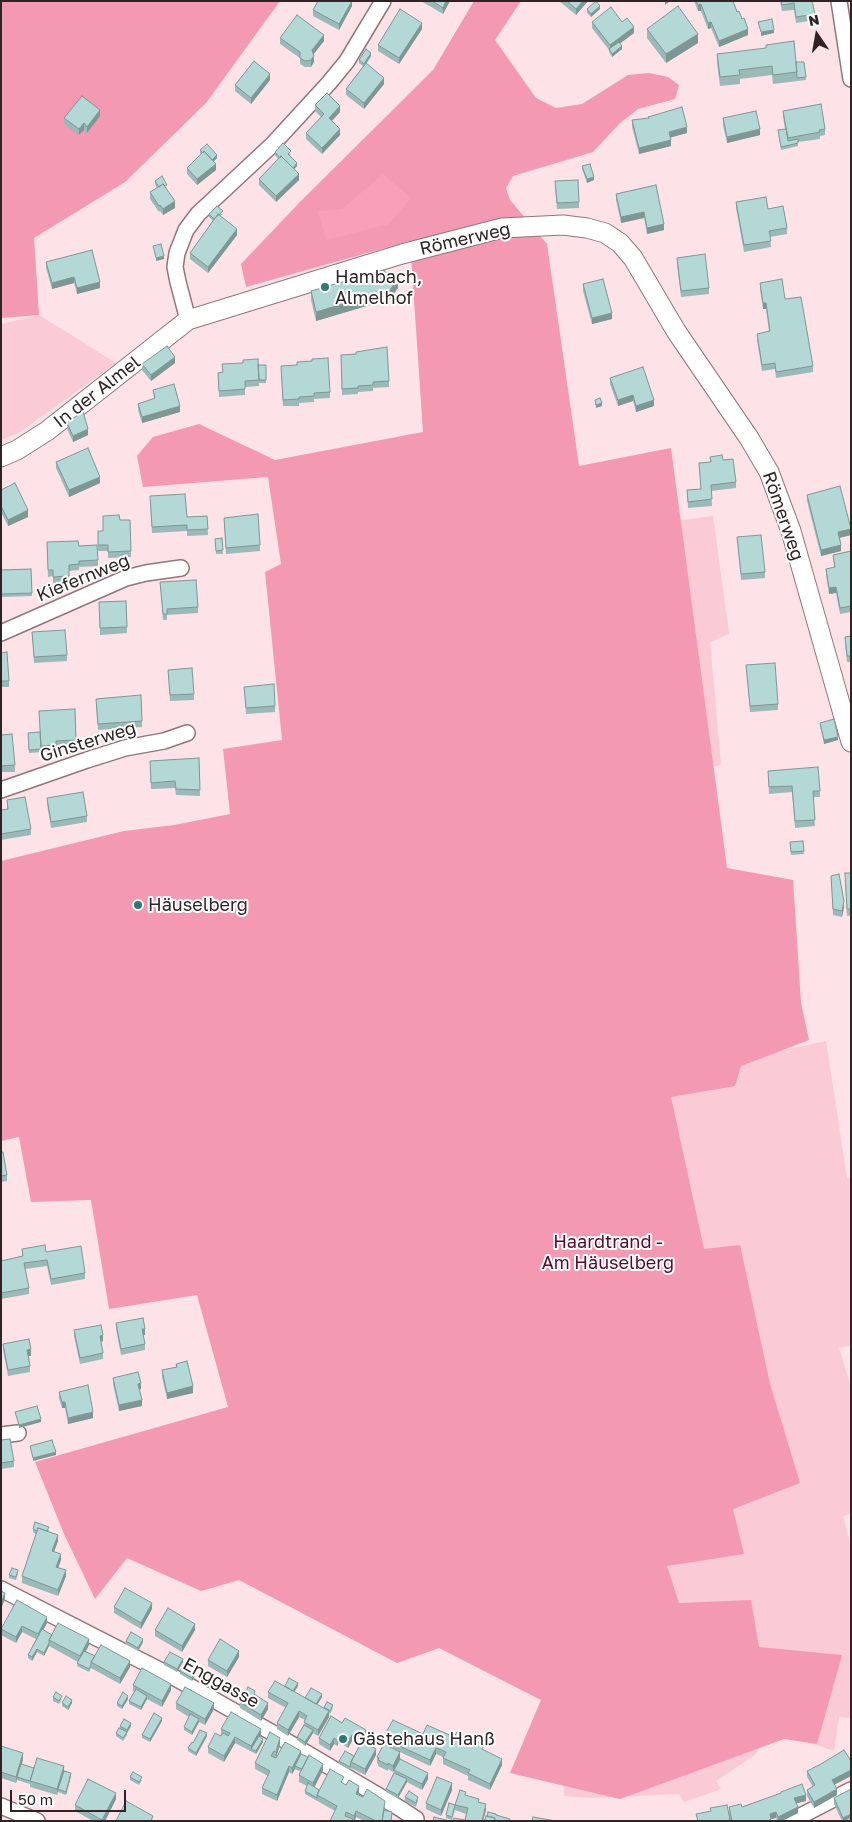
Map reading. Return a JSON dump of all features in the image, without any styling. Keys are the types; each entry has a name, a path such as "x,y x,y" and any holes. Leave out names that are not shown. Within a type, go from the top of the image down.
{"street":[{"path":"188,320 175,266 177,253 186,230 198,214 272,145 329,83 347,61 383,1"},
{"path":"840,1 851,79"},
{"name":"Römerweg","path":"188,320 402,254 502,228 563,225 587,228 605,234 620,243 633,258 676,331 750,438 769,472 791,531 851,742"},
{"name":"In der Almel","path":"1,456 17,450 47,431 188,320"},
{"name":"Kiefernweg","path":"1,633 126,578 181,568"},
{"name":"Ginsterweg","path":"1,790 125,748 164,741 187,733"},
{"path":"1,1435 18,1433"},
{"name":"Enggasse","path":"1,1589 160,1671 271,1732 416,1819 416,1821"},
{"path":"791,1821 851,1790"},
{"path":"1,1806 28,1815 38,1821"}],"green space":[{"path":"1,1 280,1 206,103 125,182 34,238 39,315 1,318"},
{"path":"474,1 521,1 495,40 536,98 556,108 582,104 628,75 649,73 668,77 679,85 675,99 638,109 620,123 593,152 513,176 506,188 510,200 547,244 579,466 671,448 727,868 793,880 801,1003 809,1040 741,1066 735,1086 671,1097 704,1249 740,1245 770,1384 800,1483 733,1509 744,1554 667,1566 679,1603 751,1600 759,1647 842,1655 817,1744 784,1739 620,1799 510,1773 541,1700 439,1648 397,1663 239,1580 201,1591 127,1558 95,1599 64,1534 35,1462 228,1407 197,1295 109,1309 91,1200 31,1202 19,1137 1,1141 1,861 124,831 174,825 230,814 223,749 282,740 265,572 281,564 268,477 143,487 137,456 153,437 199,424 275,460 423,432 410,241 246,287 241,264 299,203 433,70"},
{"path":"39,315 116,363 20,432 1,440 1,324"},
{"name":"Haardtrand - Am Häuselberg","path":"713,516 729,634 710,642 721,765 689,771 775,1052 826,1041 847,1178 850,1178 851,1183 851,1345 839,1348 851,1387 851,1513 843,1516 851,1546 851,1656 849,1656 851,1657 851,1718 839,1717 834,1751 771,1729 755,1755 716,1781 721,1789 684,1802 679,1794 592,1798 564,1796 591,532"}],"shaded area":[{"path":"383,174 411,198 389,224 326,240 318,211 342,209"}],"building":[{"path":"318,1 352,1 339,24 313,10"},
{"path":"432,1 446,1 443,8"},
{"path":"567,1 583,1 576,9"},
{"path":"596,1 600,6 591,14 587,9"},
{"path":"696,1 733,1 737,12 739,11 742,19 744,18 748,29 719,41 711,22 708,23 701,4 698,5"},
{"path":"781,1 812,1 815,14 796,17 794,3 782,5"},
{"path":"678,6 698,34 666,54 647,29"},
{"path":"611,7 622,22 627,18 634,27 610,45 592,22"},
{"path":"400,9 422,23 399,58 378,45"},
{"path":"297,15 324,35 312,50 314,56 311,60 305,61 300,58 300,52 280,38"},
{"path":"772,19 774,30 761,32 758,22"},
{"path":"794,41 797,72 773,75 772,66 739,70 740,75 720,77 717,54 766,48 766,45"},
{"path":"619,42 622,46 612,54 609,49"},
{"path":"366,49 371,53 364,64 359,60"},
{"path":"254,61 270,74 251,98 235,85"},
{"path":"796,62 804,62 806,77 797,78"},
{"path":"366,63 384,78 364,103 346,89"},
{"path":"327,93 340,106 329,118 340,129 322,148 306,133 324,114 315,105"},
{"path":"82,96 100,110 87,127 84,123 79,129 64,118"},
{"path":"821,104 825,129 819,130 820,132 788,138 783,111"},
{"path":"682,107 687,127 669,132 671,140 639,148 632,120 649,118"},
{"path":"756,111 760,129 727,137 723,118"},
{"path":"786,129 788,141 798,139 798,143 781,147 778,130"},
{"path":"283,143 291,151 288,154 297,163 293,168 275,152"},
{"path":"207,144 217,155 212,160 204,151 203,153 200,150"},
{"path":"204,151 216,164 197,179 187,168"},
{"path":"281,156 299,174 276,196 259,179"},
{"path":"590,164 594,177 587,179 582,166"},
{"path":"162,176 167,185 163,184 159,187 155,181"},
{"path":"578,180 579,202 557,203 555,181"},
{"path":"163,184 175,201 163,209 150,192"},
{"path":"656,185 664,224 647,228 644,212 621,217 616,194"},
{"path":"766,197 768,209 783,206 787,228 769,231 771,241 744,245 736,202"},
{"path":"217,206 223,211 214,219 209,214"},
{"path":"218,214 237,229 208,267 190,253"},
{"path":"161,244 164,256 156,258 153,246"},
{"path":"92,250 100,282 77,288 74,277 52,283 46,262"},
{"path":"705,254 709,288 681,291 677,258"},
{"path":"384,270 398,279 390,290 316,312 311,291"},
{"path":"603,279 612,313 592,318 583,284"},
{"path":"782,279 785,299 801,297 813,366 776,372 775,363 762,365 757,334 770,331 766,303 763,303 760,283"},
{"path":"167,346 175,357 151,375 142,364"},
{"path":"387,347 389,381 373,382 373,385 358,386 358,388 342,389 341,355 356,354 356,352"},
{"path":"328,358 330,392 314,393 314,396 299,397 299,399 283,400 281,366 297,365 297,362 312,361 312,359"},
{"path":"258,359 259,380 245,381 245,389 219,391 218,373 223,372 222,364 243,363 243,360"},
{"path":"258,365 266,365 266,380 259,380"},
{"path":"643,367 654,400 636,406 633,395 618,400 610,378"},
{"path":"174,384 180,406 142,417 138,404 155,398 153,390"},
{"path":"600,398 602,403 596,405 595,400"},
{"path":"83,411 88,429 73,436 67,423"},
{"path":"88,448 100,477 69,490 56,462"},
{"path":"722,455 723,460 733,459 736,482 711,485 712,499 688,502 687,490 701,489 699,463 711,462 710,457"},
{"path":"15,483 28,510 8,520 1,506 1,490"},
{"path":"840,486 851,529 838,532 841,545 821,550 807,495"},
{"path":"185,494 187,517 207,516 208,529 187,530 187,525 152,527 150,496"},
{"path":"258,514 260,545 226,548 224,518"},
{"path":"119,515 120,520 130,520 131,551 108,552 108,545 98,545 98,531 103,531 103,516"},
{"path":"761,535 765,572 741,574 737,537"},
{"path":"222,538 223,550 216,551 215,539"},
{"path":"78,541 79,546 97,545 98,560 79,561 79,564 69,565 69,576 53,577 53,570 48,570 47,542"},
{"path":"851,551 851,606 840,608 836,587 829,588 826,569 835,567 833,555"},
{"path":"31,569 32,593 1,594 1,570"},
{"path":"196,580 198,607 167,609 167,614 163,614 160,582"},
{"path":"126,601 127,627 100,628 99,602"},
{"path":"65,630 67,655 34,657 32,632"},
{"path":"851,636 851,656 847,656 845,637"},
{"path":"7,652 9,681 1,681 1,653"},
{"path":"775,663 778,704 750,706 746,665"},
{"path":"192,668 194,694 170,695 168,670"},
{"path":"274,684 275,706 246,708 244,687"},
{"path":"141,695 142,721 98,724 96,699"},
{"path":"75,709 76,740 56,741 56,745 41,746 39,711"},
{"path":"834,719 838,737 824,740 820,723"},
{"path":"40,732 41,749 29,750 28,733"},
{"path":"12,734 15,765 1,766 1,735"},
{"path":"199,758 200,790 176,789 175,781 151,783 150,761"},
{"path":"818,767 820,791 813,791 815,820 795,821 792,786 769,787 768,771"},
{"path":"83,792 87,816 51,822 47,798"},
{"path":"25,797 31,829 1,834 1,810 8,809 7,800"},
{"path":"803,841 804,851 791,852 790,842"},
{"path":"845,873 851,873 851,909 847,909"},
{"path":"839,874 844,901 842,911 833,909 831,876"},
{"path":"1,1152 3,1152 7,1175 1,1176"},
{"path":"45,1245 46,1252 81,1246 85,1273 51,1279 47,1260 24,1263 29,1288 1,1293 1,1261 23,1256 22,1249"},
{"path":"143,1318 145,1329 142,1329 145,1344 121,1349 116,1323"},
{"path":"101,1325 103,1335 100,1336 103,1353 80,1358 74,1330"},
{"path":"29,1339 31,1349 27,1350 30,1366 8,1370 3,1344"},
{"path":"187,1361 193,1386 167,1393 162,1370 177,1367 176,1364"},
{"path":"138,1372 141,1383 138,1384 142,1400 119,1405 113,1378"},
{"path":"88,1385 93,1412 68,1418 65,1402 62,1402 59,1392"},
{"path":"37,1406 41,1419 19,1425 15,1412"},
{"path":"10,1439 14,1461 1,1463 1,1440"},
{"path":"52,1440 56,1452 33,1458 30,1446"},
{"path":"35,1522 49,1527 47,1531 38,1528 37,1531 33,1529"},
{"path":"38,1528 58,1535 52,1551 61,1554 56,1567 66,1570 58,1590 22,1576"},
{"path":"12,1568 18,1570 16,1577 9,1575"},
{"path":"125,1588 152,1603 141,1623 114,1607"},
{"path":"1,1591 5,1593 1,1603"},
{"path":"17,1600 47,1617 38,1634 22,1626 16,1637 1,1629"},
{"path":"168,1608 195,1624 182,1646 155,1630"},
{"path":"58,1623 89,1639 80,1656 49,1640"},
{"path":"42,1629 52,1635 44,1653 37,1649 32,1657 28,1655"},
{"path":"131,1632 143,1639 138,1648 126,1641"},
{"path":"220,1639 239,1651 227,1671 208,1660"},
{"path":"101,1645 130,1661 120,1678 91,1662"},
{"path":"84,1651 95,1656 89,1669 77,1663"},
{"path":"170,1652 183,1659 177,1669 164,1662"},
{"path":"188,1659 199,1666 192,1678 180,1671"},
{"path":"142,1668 171,1684 162,1701 133,1685"},
{"path":"289,1678 298,1683 293,1691 285,1686"},
{"path":"275,1681 329,1711 318,1730 304,1722 307,1716 299,1711 288,1730 277,1723 288,1703 268,1692"},
{"path":"185,1687 214,1703 205,1719 176,1703"},
{"path":"248,1687 255,1691 254,1694 268,1703 261,1715 240,1702"},
{"path":"311,1688 322,1694 316,1704 305,1698"},
{"path":"136,1689 147,1696 141,1707 129,1701"},
{"path":"56,1692 62,1696 59,1701 53,1697"},
{"path":"123,1692 128,1696 122,1706 117,1703"},
{"path":"66,1696 72,1700 68,1707 62,1703"},
{"path":"327,1702 333,1705 330,1711 324,1707"},
{"path":"231,1712 261,1729 251,1746 235,1737 224,1756 208,1747 215,1733 221,1736 223,1733 228,1736 230,1733 221,1729"},
{"path":"154,1713 162,1718 150,1739 142,1735"},
{"path":"190,1714 199,1719 192,1732 184,1727"},
{"name":"Gästehaus Hanß","path":"331,1716 342,1723 345,1718 366,1730 360,1740 352,1735 348,1742 339,1736 337,1740 334,1738 330,1745 319,1738"},
{"path":"124,1719 131,1723 127,1730 120,1726"},
{"path":"393,1720 423,1734 427,1725 454,1737 457,1732 484,1745 482,1749 502,1759 490,1784 468,1773 470,1770 443,1758 446,1752 436,1748 430,1760 393,1743 394,1740 384,1736"},
{"path":"304,1725 313,1730 305,1742 297,1737"},
{"path":"119,1728 127,1732 123,1738 116,1733"},
{"path":"200,1730 207,1733 196,1753 188,1748"},
{"path":"270,1732 280,1738 276,1752 274,1751 271,1756 276,1758 285,1742 301,1751 292,1768 289,1766 277,1795 262,1788 270,1771 255,1763"},
{"path":"259,1736 263,1739 256,1751 251,1749"},
{"path":"362,1741 376,1749 365,1769 351,1762"},
{"path":"384,1744 400,1752 393,1766 378,1760 379,1758 377,1757"},
{"path":"1,1746 23,1753 16,1777 1,1772"},
{"path":"844,1750 851,1761 851,1770 832,1780 837,1789 814,1802 807,1790 815,1785 807,1771"},
{"path":"345,1751 354,1756 350,1767 339,1761"},
{"path":"301,1754 308,1757 302,1769 295,1766"},
{"path":"309,1755 323,1764 313,1783 299,1775"},
{"path":"37,1758 64,1766 57,1789 30,1781"},
{"path":"400,1759 428,1773 422,1784 394,1770"},
{"path":"21,1764 34,1768 30,1781 17,1777"},
{"path":"330,1769 344,1777 341,1782 346,1785 349,1780 359,1786 356,1794 363,1797 367,1789 385,1801 382,1821 376,1821 356,1811 354,1816 346,1812 345,1816 353,1819 353,1821 330,1821 337,1806 317,1795"},
{"path":"64,1771 71,1773 66,1792 58,1789"},
{"path":"133,1772 142,1777 139,1782 130,1777"},
{"path":"394,1773 407,1779 398,1795 386,1789"},
{"path":"437,1777 452,1783 441,1810 426,1803"},
{"path":"88,1779 116,1793 102,1820 75,1805"},
{"path":"308,1783 319,1790 317,1798 305,1791"},
{"path":"802,1784 806,1795 794,1798 798,1807 778,1817 776,1812 770,1814 771,1819 768,1821 732,1821 729,1807 741,1804 742,1807"},
{"path":"851,1789 851,1814 843,1818 834,1798"},
{"path":"460,1790 466,1792 465,1795 479,1799 478,1802 486,1804 482,1821 453,1821 454,1818 465,1820 468,1808 455,1805"},
{"path":"409,1791 418,1797 416,1803 405,1797"},
{"path":"126,1801 153,1816 151,1821 116,1821"},
{"path":"449,1803 455,1805 452,1817 446,1815"},
{"path":"727,1805 730,1820 698,1821 696,1814 711,1811 710,1808"},
{"path":"384,1810 392,1812 391,1821 382,1821"},
{"path":"488,1812 510,1819 509,1821 495,1821 495,1818 487,1816"},
{"path":"486,1816 495,1818 494,1821 483,1821"},
{"path":"434,1817 450,1821 433,1821"},
{"path":"533,1817 556,1821 532,1821"},
{"path":"851,1817 851,1821 843,1821"}],"place":[{"name":"Hambach, Almelhof","path":"325,287"},
{"name":"Häuselberg","path":"138,905"},
{"name":"Gästehaus Hanß","path":"343,1739"}]}
